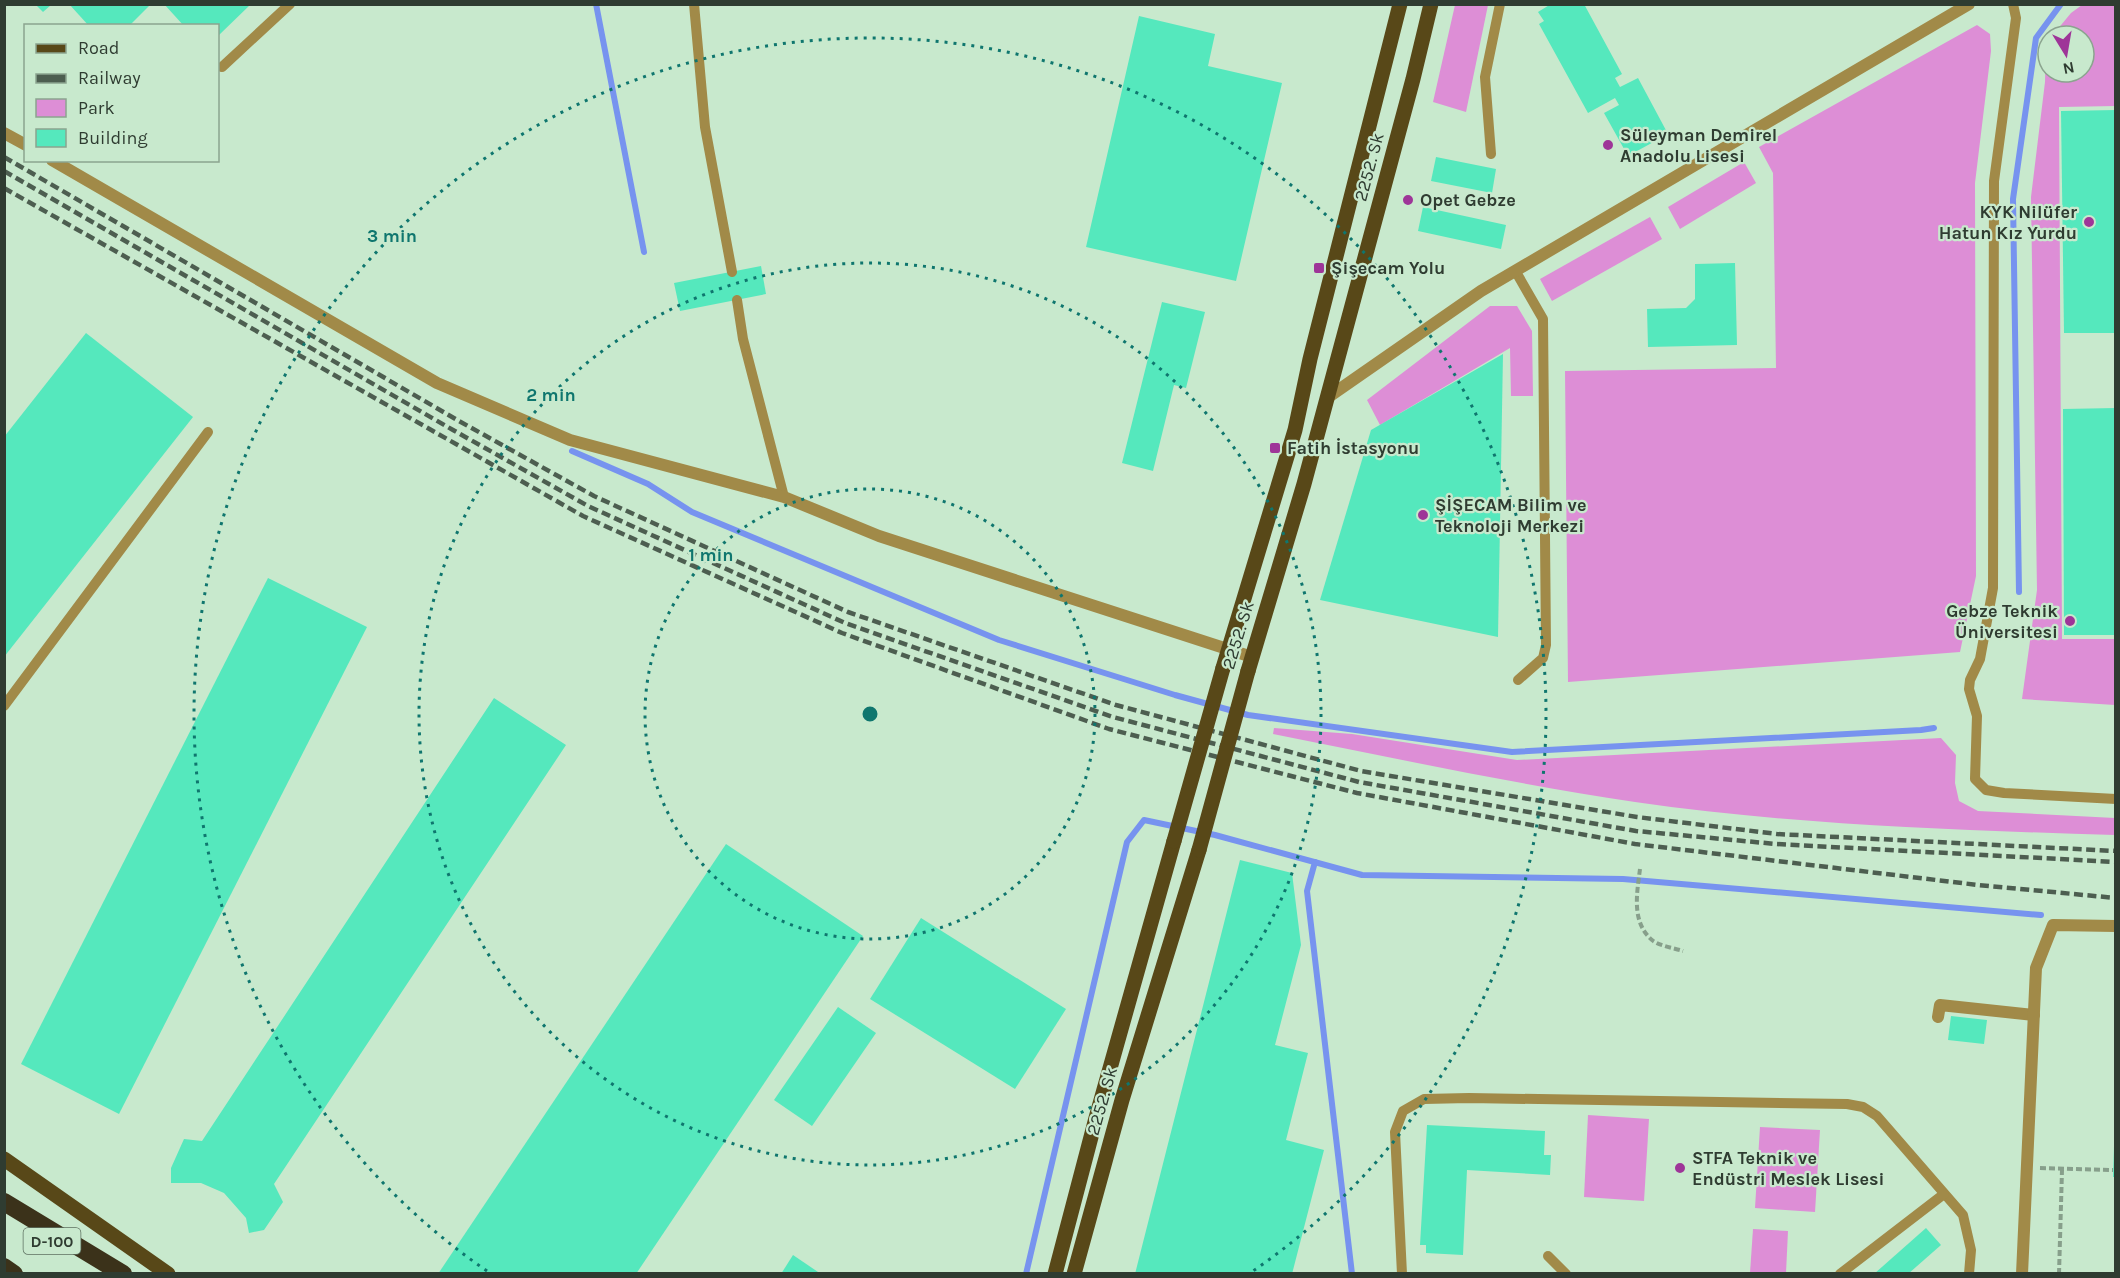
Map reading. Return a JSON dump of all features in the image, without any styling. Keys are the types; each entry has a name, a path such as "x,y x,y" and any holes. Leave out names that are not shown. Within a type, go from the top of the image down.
{"highway":[{"path":"4,1202 123,1274"},
{"name":"D-100","path":"4,1208 99,1274"},
{"path":"4,1267 14,1274"}],"main road":[{"name":"2252. Sk","path":"1055,1274 1096,1118 1223,668 1295,430 1313,348 1400,4"},
{"name":"2252. Sk","path":"1074,1274 1122,1100 1199,850 1250,664 1304,484 1431,4"},
{"path":"4,1159 168,1274"}],"street":[{"path":"1327,398 1481,291 1969,4"},
{"path":"4,133 24,144"},
{"path":"55,162 437,383 570,440 784,497 879,536 1229,648 1250,664"},
{"path":"2022,1274 2036,968 2053,925 2115,926"},
{"path":"1938,1017 1940,1005 2034,1015"}],"lane":[{"path":"222,67 290,4"},
{"path":"694,4 705,127 732,272"},
{"path":"1491,154 1485,77 1500,4"},
{"path":"2013,4 2016,18 1994,181 1993,588 1980,659 1970,680 1969,689 1977,716 1975,779 1986,790 2004,793 2115,799"},
{"path":"1516,272 1543,319 1546,645 1543,658 1518,680"},
{"path":"737,300 743,339 784,497"},
{"path":"4,706 208,432"},
{"path":"1402,1274 1395,1132 1403,1111 1424,1099 1848,1104 1863,1107 1877,1116 1892,1132 1963,1215 1971,1250 1969,1274"},
{"path":"1840,1274 1944,1194"},
{"path":"1548,1256 1566,1274"}],"path":[{"path":"1640,869 1637,915 1643,929 1653,941 1683,951"},
{"path":"2027,1167 2113,1170"},
{"path":"2059,1274 2062,1170"}],"green space":[{"path":"1455,5 1488,5 1466,112 1433,102"},
{"path":"2082,5 2115,5 2116,106 2059,107 2062,639 2115,639 2115,705 2022,699 2037,590 2031,197 2045,84 2096,84 2096,24 2062,24"},
{"path":"1977,25 1990,34 1991,51 1975,183 1976,576 1960,652 1568,682 1565,371 1776,368 1773,173 1759,147"},
{"path":"1744,162 1756,183 1680,229 1668,207"},
{"path":"1650,217 1662,239 1552,301 1540,279"},
{"path":"1490,306 1517,306 1532,331 1533,396 1511,396 1510,348 1380,425 1367,400"},
{"path":"1274,728 1352,734 1517,760 1941,738 1956,755 1955,783 1959,801 1978,811 2115,818 2115,835 1875,825 1695,810 1590,795 1454,770 1273,734"},
{"path":"1588,1115 1649,1119 1644,1201 1584,1197"},
{"path":"1760,1127 1820,1130 1815,1212 1755,1208"},
{"path":"1753,1229 1788,1231 1786,1273 1750,1273"}],"building":[{"path":"69,4 151,4 131,24 87,24"},
{"path":"164,4 251,4 219,35 219,24 182,24"},
{"path":"1551,4 1584,4 1622,74 1615,78 1620,87 1638,78 1668,134 1628,156 1604,113 1619,105 1615,98 1588,113 1539,24 1544,21 1538,12"},
{"path":"36,5 51,5 43,12"},
{"path":"1139,16 1215,34 1208,66 1282,83 1236,281 1086,247"},
{"name":"KYK Nilüfer Hatun Kız Yurdu","path":"2116,110 2116,333 2064,333 2061,111"},
{"path":"1436,157 1496,169 1492,193 1431,181"},
{"path":"1423,207 1506,225 1501,249 1418,231"},
{"path":"1735,263 1737,345 1648,347 1647,309 1686,308 1695,299 1695,264"},
{"path":"761,266 766,294 680,311 674,283"},
{"path":"1162,302 1205,312 1186,388 1174,385 1153,471 1122,463"},
{"path":"86,333 193,417 4,657 4,437"},
{"name":"ŞİŞECAM Bilim ve Teknoloji Merkezi","path":"1503,354 1498,637 1320,600 1371,430"},
{"path":"2116,408 2116,635 2064,635 2063,409"},
{"path":"268,578 367,627 119,1114 21,1064"},
{"path":"494,698 566,745 274,1184 283,1202 264,1230 249,1233 246,1218 224,1193 201,1183 171,1183 171,1168 184,1139 202,1141"},
{"path":"726,844 863,936 636,1274 438,1274"},
{"path":"1240,860 1292,873 1301,945 1275,1045 1308,1053 1286,1140 1324,1150 1292,1274 1135,1274"},
{"path":"921,918 1066,1009 1015,1089 870,999"},
{"path":"838,1007 876,1033 812,1126 774,1100"},
{"path":"1951,1016 1987,1020 1984,1044 1948,1040"},
{"path":"1427,1125 1545,1131 1544,1155 1551,1155 1550,1175 1467,1170 1463,1255 1426,1253 1426,1245 1420,1245"},
{"path":"2114,1147 2116,1147 2116,1177 2113,1177"},
{"path":"1926,1228 1941,1245 1908,1274 1874,1274"},
{"path":"793,1255 821,1274 781,1274"}],"waterway":[{"path":"596,4 644,252"},
{"path":"2019,592 2013,199 2036,38 2061,4"},
{"path":"572,451 648,484 692,512 999,640 1175,695 1248,715 1512,752 1934,728"},
{"path":"1026,1274 1127,842 1144,820 1215,835 1362,875 1623,879 2041,915"},
{"path":"1315,862 1307,891 1352,1274"}],"railway":[{"path":"4,157 459,421 594,496 848,612 1116,705 1361,771 1637,817 1777,834 2116,851"},
{"path":"4,171 588,506 845,623 1113,717 1359,782 1636,831 1776,844 2116,862"},
{"path":"4,188 583,516 842,633 1109,729 1357,793 1635,844 1978,885 2116,898"}],"place":[{"name":"Süleyman Demirel Anadolu Lisesi","path":"1608,145"},
{"name":"Opet Gebze","path":"1408,200"},
{"name":"KYK Nilüfer Hatun Kız Yurdu","path":"2089,222"},
{"name":"Şişecam Yolu","path":"1319,268"},
{"name":"Fatih İstasyonu","path":"1275,448"},
{"name":"ŞİŞECAM Bilim ve Teknoloji Merkezi","path":"1423,515"},
{"name":"Gebze Teknik Üniversitesi","path":"2070,621"},
{"name":"STFA Teknik ve Endüstri Meslek Lisesi","path":"1680,1168"}]}
